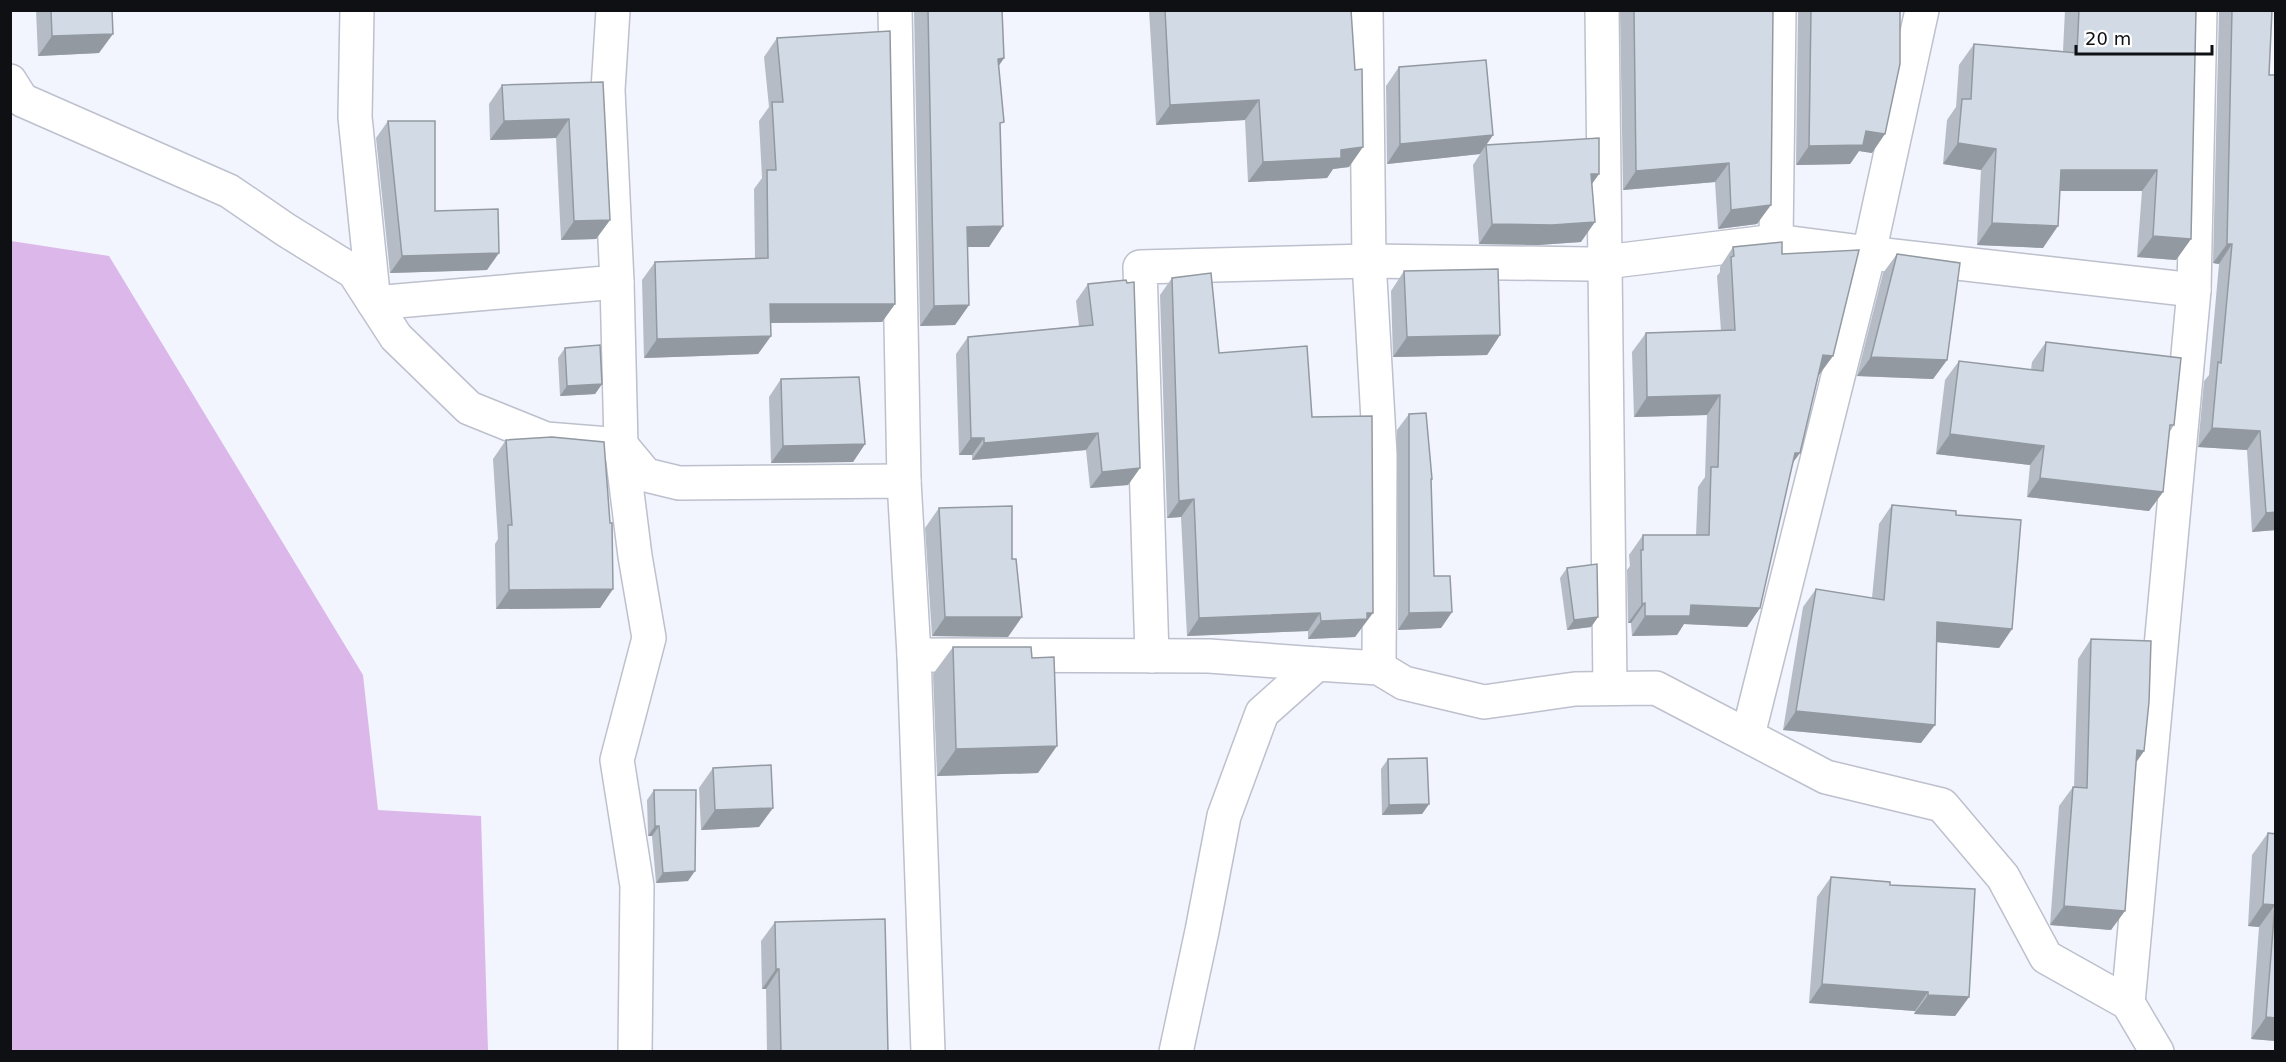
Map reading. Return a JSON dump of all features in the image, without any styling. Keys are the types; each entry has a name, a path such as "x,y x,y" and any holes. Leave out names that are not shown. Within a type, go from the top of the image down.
{"street":[{"path":"357,10 356,117 374,303"},
{"path":"613,10 608,90 621,445 635,556 649,638 617,760 637,886 635,1052"},
{"path":"895,10 904,482 914,655 928,1052"},
{"path":"1366,10 1369,261 1380,455 1379,668"},
{"path":"1602,10 1610,688"},
{"path":"1776,241 1779,10"},
{"path":"1748,735 1869,254 1922,10"},
{"path":"2128,1003 2194,290 2200,10"},
{"path":"10,81 22,100 229,191 354,272 396,338 469,408 546,439 621,445 646,475 679,483 904,482"},
{"path":"1152,656 1140,267 1369,261 1589,264 1776,241 1869,254 2194,290"},
{"path":"374,303 616,282"},
{"path":"914,655 1209,656 1379,668 1404,683 1484,702 1575,689 1656,688 1826,777 1942,805 2003,877 2046,957 2128,1003 2157,1052"},
{"path":"1176,1052 1224,816 1262,713 1317,664"}],"shaded area":[{"path":"11,241 109,256 363,675 378,810 481,816 488,1051 11,1051"}],"building":[{"path":"51,10 112,10 113,34 52,36"},
{"path":"928,10 1002,10 1004,58 998,59 1004,122 1000,123 1003,226 967,227 969,305 934,306"},
{"path":"1165,10 1351,10 1355,70 1362,69 1363,147 1341,150 1341,158 1263,162 1259,100 1170,105"},
{"path":"1634,10 1773,10 1771,205 1731,210 1729,163 1636,171"},
{"path":"1811,10 1900,10 1900,64 1885,134 1866,131 1863,145 1809,146"},
{"path":"2079,10 2196,10 2191,239 2153,236 2157,170 2061,170 2058,226 1992,223 1996,149 1958,143 1962,99 1971,99 1974,44 2077,53"},
{"path":"2232,10 2272,10 2269,75 2276,75 2276,512 2266,513 2260,431 2212,428 2218,362 2221,363 2232,244 2227,244"},
{"path":"890,31 895,304 770,304 771,336 657,339 655,262 768,258 767,170 776,170 772,102 783,102 777,38"},
{"path":"1486,60 1493,135 1400,144 1399,67"},
{"path":"603,82 610,220 574,221 569,119 504,121 502,85"},
{"path":"388,121 435,121 435,211 498,209 499,253 402,256"},
{"path":"1599,138 1599,174 1591,174 1595,222 1552,225 1492,224 1486,145"},
{"path":"1782,242 1782,254 1859,250 1833,356 1823,355 1800,453 1795,453 1760,608 1691,605 1690,616 1645,616 1645,603 1642,604 1643,535 1709,535 1711,467 1718,467 1720,395 1647,397 1646,333 1735,330 1731,257 1734,256 1733,247"},
{"path":"1897,254 1960,263 1947,360 1871,357"},
{"path":"1498,269 1500,335 1407,337 1404,271"},
{"path":"1211,273 1219,353 1307,346 1312,417 1372,416 1373,613 1367,613 1367,619 1321,621 1320,613 1199,618 1194,499 1179,501 1172,278"},
{"path":"1126,280 1127,283 1134,282 1140,468 1102,472 1098,433 984,443 984,438 971,438 968,337 1093,325 1088,284"},
{"path":"2046,342 2181,358 2174,425 2170,425 2163,492 2040,478 2044,446 1950,434 1959,361 2043,371"},
{"path":"600,345 602,384 567,386 565,348"},
{"path":"859,377 865,444 783,446 781,379"},
{"path":"1426,413 1432,479 1434,576 1450,576 1452,612 1409,613 1409,414"},
{"path":"552,437 604,442 610,523 612,523 613,589 509,590 508,525 512,525 506,440"},
{"path":"1892,505 1956,511 1956,515 2021,520 2012,629 1937,622 1935,725 1796,711 1816,589 1884,600"},
{"path":"1012,506 1012,559 1016,559 1022,617 945,617 939,508"},
{"path":"1597,564 1598,617 1574,620 1567,568"},
{"path":"2091,639 2151,641 2149,702 2144,751 2137,750 2125,911 2064,906 2073,787 2087,788"},
{"path":"953,647 1031,647 1032,658 1054,657 1057,746 956,749"},
{"path":"1427,758 1429,804 1389,805 1388,759"},
{"path":"771,765 773,808 715,810 713,768"},
{"path":"654,790 696,790 695,871 663,873 659,826 655,826"},
{"path":"2268,833 2276,834 2276,1018 2266,1017 2275,905 2263,904"},
{"path":"1831,877 1890,882 1890,885 1975,889 1969,997 1822,984"},
{"path":"885,919 888,1052 781,1052 779,969 776,969 775,922"}]}
